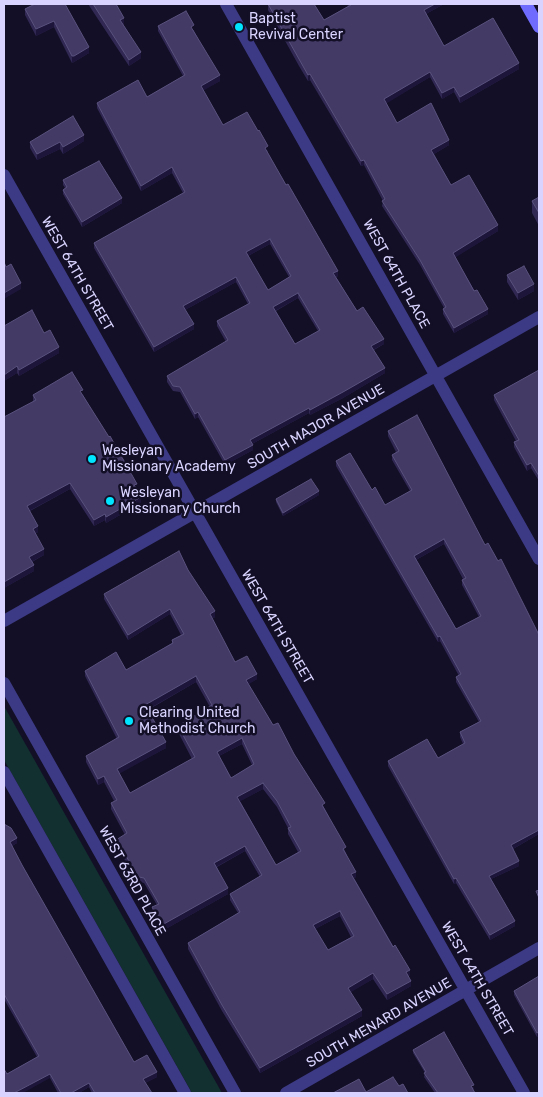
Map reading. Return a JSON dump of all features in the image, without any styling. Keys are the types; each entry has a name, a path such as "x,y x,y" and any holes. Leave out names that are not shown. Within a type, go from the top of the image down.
{"street":[{"name":"WEST 64TH PLACE","path":"226,4 539,559"},
{"path":"526,4 539,27"},
{"name":"WEST 64TH STREET","path":"4,175 524,1093"},
{"name":"SOUTH MAJOR AVENUE","path":"4,621 539,317"},
{"name":"WEST 63RD PLACE","path":"4,683 235,1093"},
{"path":"4,772 185,1093"},
{"name":"SOUTH MENARD AVENUE","path":"286,1093 539,948"}],"green space":[{"path":"4,706 222,1093 192,1093 4,760"}],"building":[{"path":"35,4 65,4 89,47 72,56 54,21 36,29 25,9"},
{"path":"93,4 116,4 124,18 120,20 141,52 129,60"},
{"path":"268,4 314,4 324,20 350,4 435,4 424,10 444,46 493,18 519,63 460,97 454,87 442,93 430,72 384,99 397,123 431,103 449,140 431,150 451,185 469,175 498,225 453,253 474,291 477,290 488,309 454,328 443,309 446,307 420,260 382,201 385,199 364,160 361,161 310,74 308,75"},
{"path":"186,11 194,25 191,27 220,75 201,86 223,125 247,112 268,146 265,148 286,185 288,184 338,271 333,273 357,311 363,307 384,339 371,346 385,368 310,410 309,408 250,440 253,445 225,460 198,412 195,414 180,387 173,386 167,376 228,340 217,321 250,303 236,277 183,306 194,324 154,347 94,243 185,192 172,167 141,186 97,103 138,80 147,97 185,75 158,26","holes":["270,239 291,276 268,290 246,252","298,293 320,330 295,344 273,307"]},
{"path":"73,116 84,135 63,147 60,142 37,154 30,142"},
{"path":"99,161 122,198 82,222 63,190 67,187 63,180"},
{"path":"539,197 539,213 532,201"},
{"path":"4,262 6,267 11,264 21,283 4,293"},
{"path":"524,266 534,284 518,293 507,275"},
{"path":"32,310 44,333 50,330 59,347 19,370 17,366 4,375 4,326"},
{"path":"539,370 539,476 531,463 527,465 514,442 519,440 494,395"},
{"path":"72,372 83,390 80,391 110,436 137,484 134,485 141,497 106,517 105,514 94,520 70,483 27,506 38,526 33,529 44,549 29,557 34,565 4,582 4,417 36,400 33,395"},
{"path":"417,415 485,545 488,543 498,561 501,559 539,635 539,830 511,845 519,861 489,876 515,921 490,935 456,878 454,879 388,761 427,739 438,758 465,743 460,732 481,721 456,677 461,674 440,636 438,637 336,461 350,453 372,490 375,487 385,505 412,490 392,455 399,451 388,431","holes":["444,539 466,578 462,580 481,616 456,629 414,556"]},
{"path":"311,479 319,491 283,513 276,499"},
{"path":"179,551 188,570 215,611 210,614 235,662 247,656 257,674 246,680 273,725 278,723 294,754 325,803 322,805 346,847 343,849 356,872 351,874 393,947 395,945 410,970 406,972 411,981 387,994 373,973 348,988 362,1010 260,1068 188,943 240,912 230,894 262,875 245,846 214,863 228,888 162,925 152,907 159,904 144,878 139,877 116,840 127,833 111,803 117,800 104,776 98,779 86,756 119,737 85,671 116,652 126,670 173,643 172,640 184,634 170,609 128,635 104,594","holes":["196,676 212,705 178,726 195,757 130,793 117,769 166,742 145,705","242,738 254,764 231,778 217,752","263,783 277,801 291,827 288,828 301,851 276,865 237,797","340,911 354,936 328,950 313,925"]},
{"path":"4,824 11,828 17,838 10,842 22,865 134,1062 147,1055 157,1072 143,1079 152,1093 95,1093 89,1083 71,1093 61,1093 50,1074 14,1093 4,1093 4,1069 7,1074 39,1056 4,994"},
{"path":"539,976 539,1032 537,1033 514,991"},
{"path":"444,1032 474,1085 471,1086 475,1093 438,1093 424,1073 426,1072 413,1050"},
{"path":"393,1077 399,1086 403,1084 408,1093 333,1093 359,1079 366,1092"}],"place":[{"name":"Baptist Revival Center","path":"239,27"},
{"name":"Wesleyan Missionary Academy","path":"92,459"},
{"name":"Wesleyan Missionary Church","path":"110,501"},
{"name":"Clearing United Methodist Church","path":"129,721"}]}
